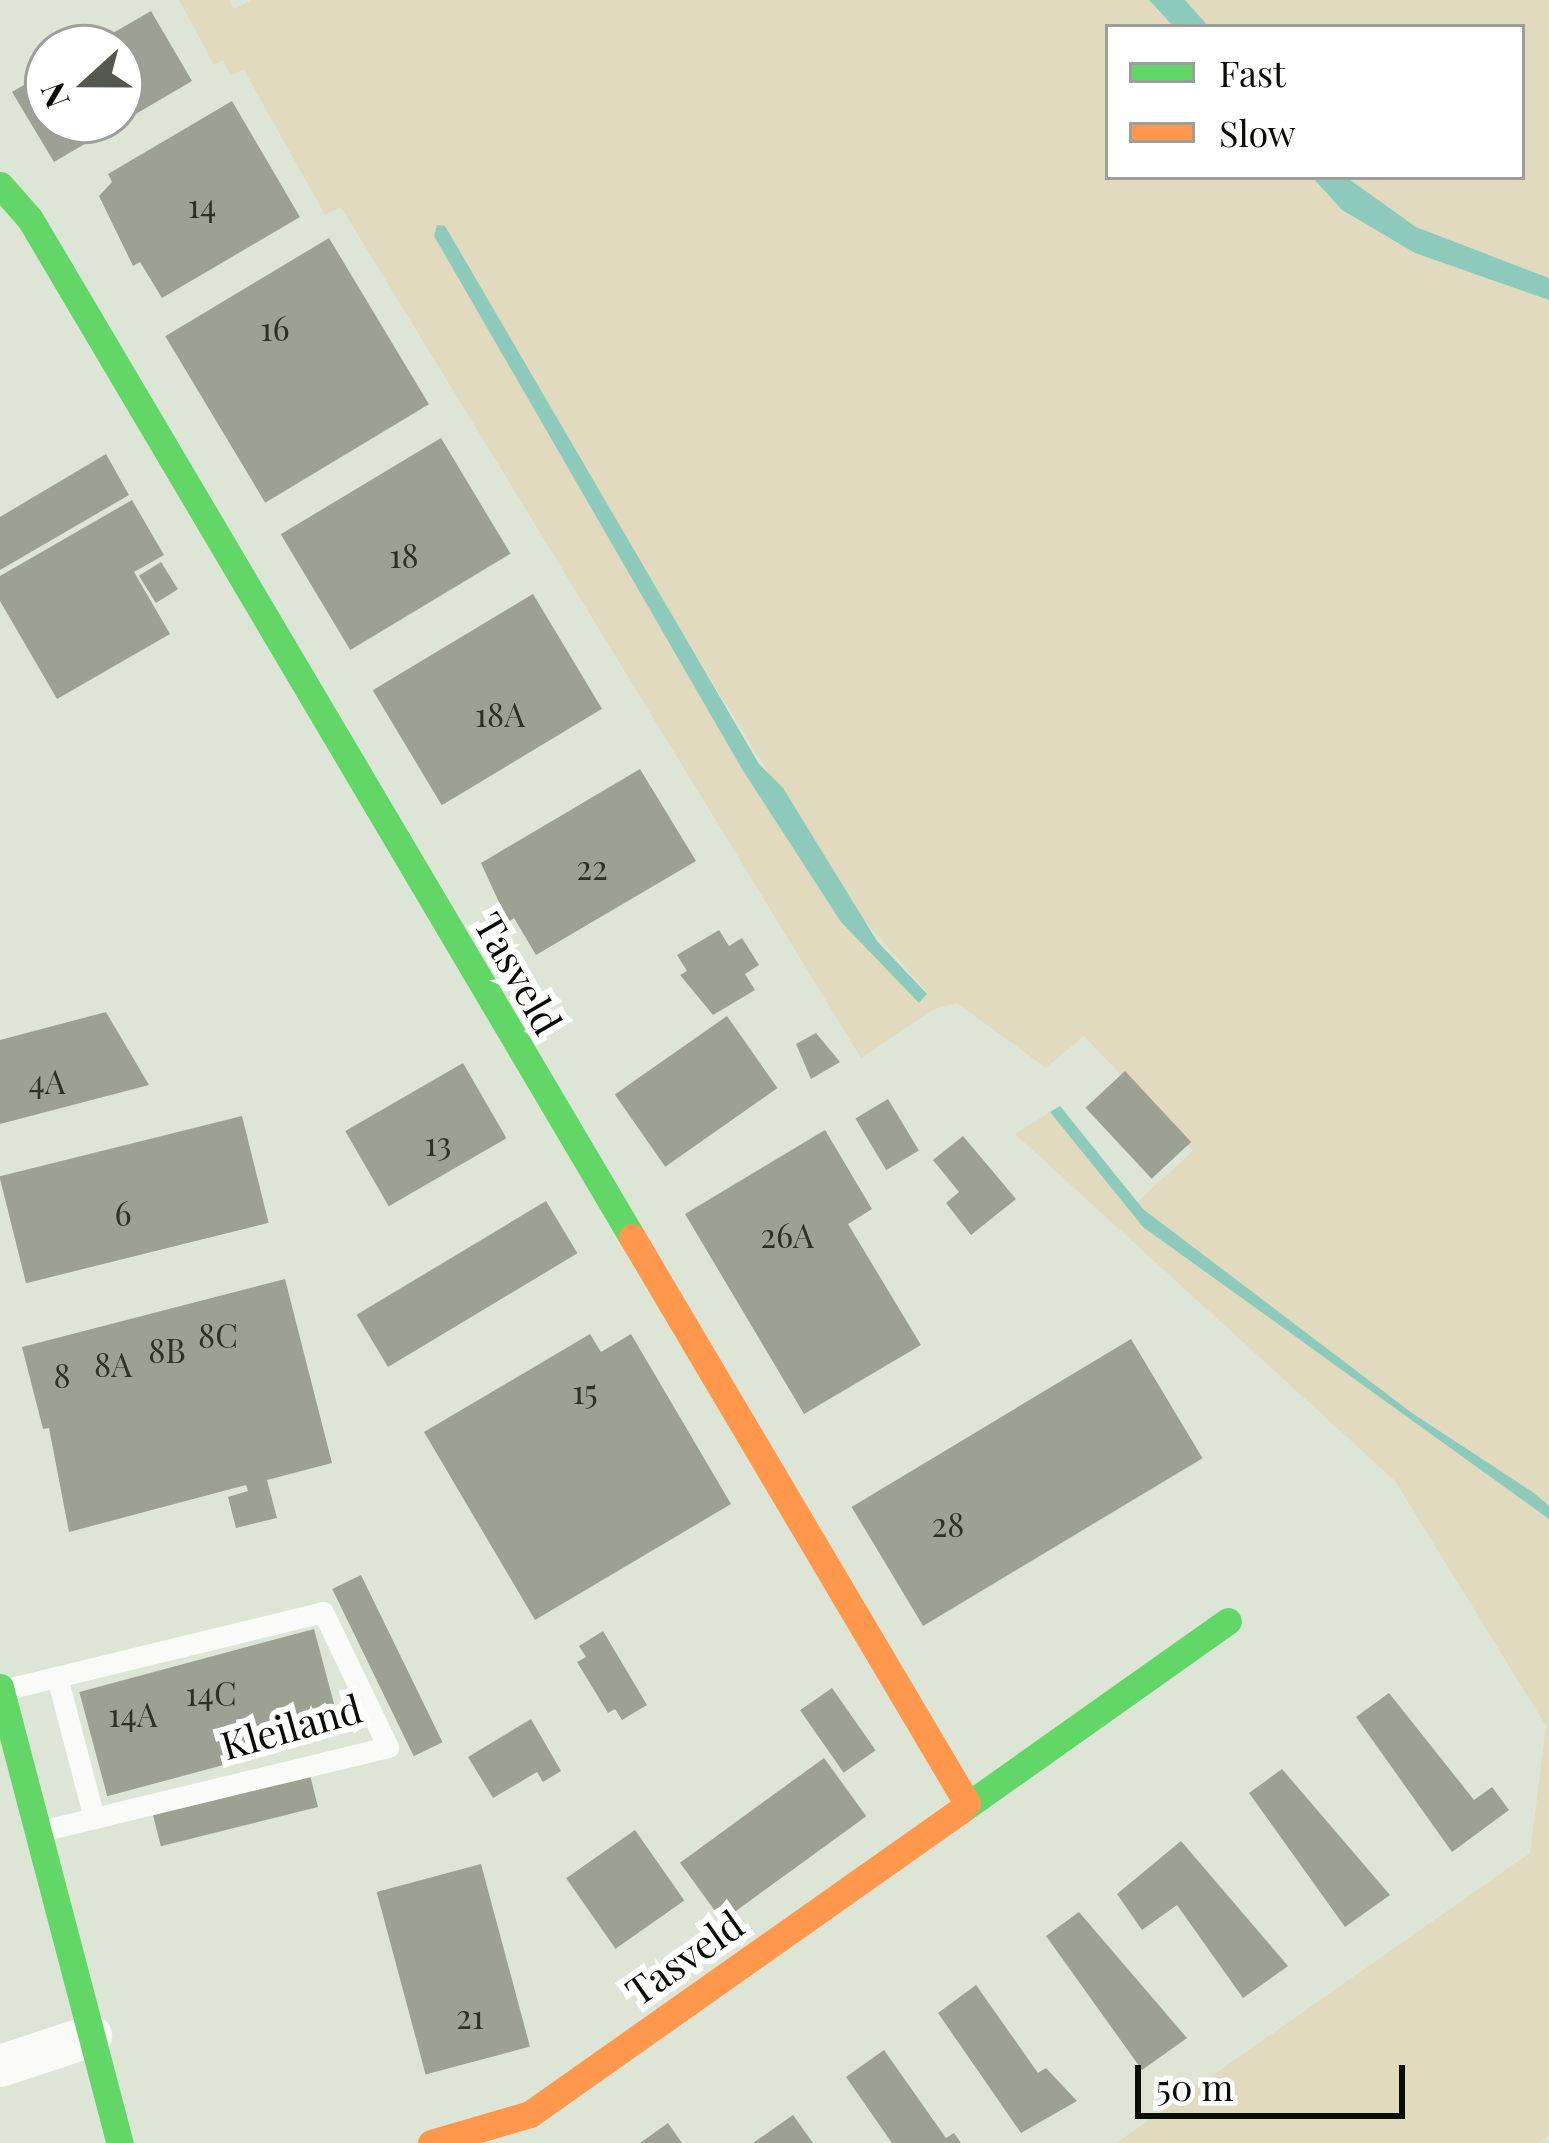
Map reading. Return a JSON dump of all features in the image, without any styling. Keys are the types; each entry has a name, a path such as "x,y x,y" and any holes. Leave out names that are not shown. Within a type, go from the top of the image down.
{"street":[{"name":"Tasveld","path":"0,185 30,219 967,1803"},
{"name":"Tasveld","path":"431,2143 530,2114 1228,1621"},
{"name":"Kleiland","path":"1,1689 120,2143"},
{"path":"0,2066 91,2036"}],"lane":[{"name":"Kleiland","path":"1,1689 323,1612 388,1747 38,1832"},
{"path":"57,1677 94,1818"}],"shaded area":[{"path":"179,0 229,0 234,9 251,0 1149,0 1171,24 1105,24 1105,180 1315,180 1342,210 1415,253 1549,300 1549,1506 1412,1413 1143,1209 1137,1202 1193,1151 1084,1036 1046,1068 957,1003 932,1010 861,1058 341,207 325,215 244,70 230,75 223,60 214,65","holes":["433,230 847,900 927,993 919,1002 841,922 742,769"]},
{"path":"1185,0 1549,0 1549,278 1416,227 1350,180 1525,180 1525,24 1206,24"},
{"path":"1050,1112 1143,1227 1549,1519 1549,2136 1538,2143 1116,2143 1530,1853 1546,1726 1395,1481 1015,1134"}],"water":[{"path":"1149,0 1185,0 1206,24 1171,24"},
{"path":"1315,180 1350,180 1416,227 1549,278 1549,300 1415,253 1342,210"},
{"path":"437,225 445,226 759,764 783,788 877,941 927,994 919,1003 841,922 742,769 434,236"},
{"path":"1060,1106 1143,1209 1412,1413 1534,1493 1549,1506 1549,1519 1143,1227 1050,1112"}],"building":[{"path":"151,11 192,81 144,109 144,24 129,24"},
{"path":"24,85 24,112 12,92"},
{"path":"232,101 300,217 162,298 140,262 133,266 99,196 112,182 108,174"},
{"path":"43,144 85,144 54,162"},
{"path":"329,238 429,404 265,503 165,336"},
{"path":"441,438 511,554 350,650 281,534"},
{"path":"106,454 129,495 0,570 0,517"},
{"path":"132,500 164,555 134,572 170,634 57,699 0,601 0,576"},
{"path":"161,562 178,589 156,603 139,576"},
{"path":"533,594 602,709 442,805 373,690"},
{"path":"640,769 696,861 536,955 514,918 508,922 481,863"},
{"path":"719,930 729,946 742,938 759,965 745,974 755,990 713,1015 680,975 687,971 677,955"},
{"path":"106,1012 149,1085 0,1124 0,1040"},
{"path":"727,1016 777,1088 665,1167 615,1095"},
{"path":"816,1033 840,1062 811,1079 796,1044"},
{"path":"463,1063 506,1138 389,1206 345,1131"},
{"path":"1125,1071 1191,1142 1152,1179 1086,1108"},
{"path":"888,1099 919,1150 886,1170 855,1119"},
{"path":"242,1116 269,1223 26,1283 0,1176"},
{"path":"825,1130 872,1209 848,1224 921,1345 804,1414 685,1214"},
{"path":"963,1136 1016,1199 971,1235 946,1203 959,1192 933,1160"},
{"path":"546,1201 577,1253 388,1367 357,1315"},
{"path":"285,1279 332,1463 267,1480 277,1518 236,1528 228,1497 248,1491 246,1485 69,1532 49,1428 43,1429 22,1347"},
{"path":"590,1334 601,1352 631,1334 731,1504 535,1620 424,1432"},
{"path":"1131,1339 1203,1458 923,1626 852,1507"},
{"path":"361,1575 443,1742 414,1756 332,1589"},
{"path":"314,1629 342,1733 107,1796 79,1692"},
{"path":"603,1631 647,1705 622,1720 615,1709 608,1713 577,1662 586,1657 579,1646"},
{"path":"832,1688 876,1750 844,1773 800,1710"},
{"path":"1389,1693 1474,1800 1492,1787 1509,1810 1452,1852 1356,1717"},
{"path":"531,1719 561,1771 543,1782 537,1772 493,1798 468,1757"},
{"path":"824,1758 866,1816 722,1921 680,1863"},
{"path":"1282,1769 1390,1895 1345,1927 1249,1793"},
{"path":"310,1775 318,1807 161,1846 153,1814"},
{"path":"635,1830 684,1900 616,1949 566,1878"},
{"path":"1181,1841 1288,1966 1243,1998 1177,1905 1142,1930 1117,1894"},
{"path":"481,1864 530,2047 426,2075 377,1892"},
{"path":"1079,1912 1187,2038 1142,2070 1046,1936"},
{"path":"976,1985 1038,2073 1046,2068 1077,2101 1021,2133 938,2013"},
{"path":"884,2050 946,2138 954,2133 961,2143 892,2143 846,2077"},
{"path":"793,2115 813,2143 753,2143"},
{"path":"668,2123 682,2143 640,2143"}],"traffic: fast":[{"path":"0,185 30,219 632,1237"},
{"path":"961,1810 1228,1621"},
{"path":"0,1687 120,2143"}],"traffic: slow":[{"path":"632,1237 967,1803"},
{"path":"431,2143 530,2114 961,1810"}]}
